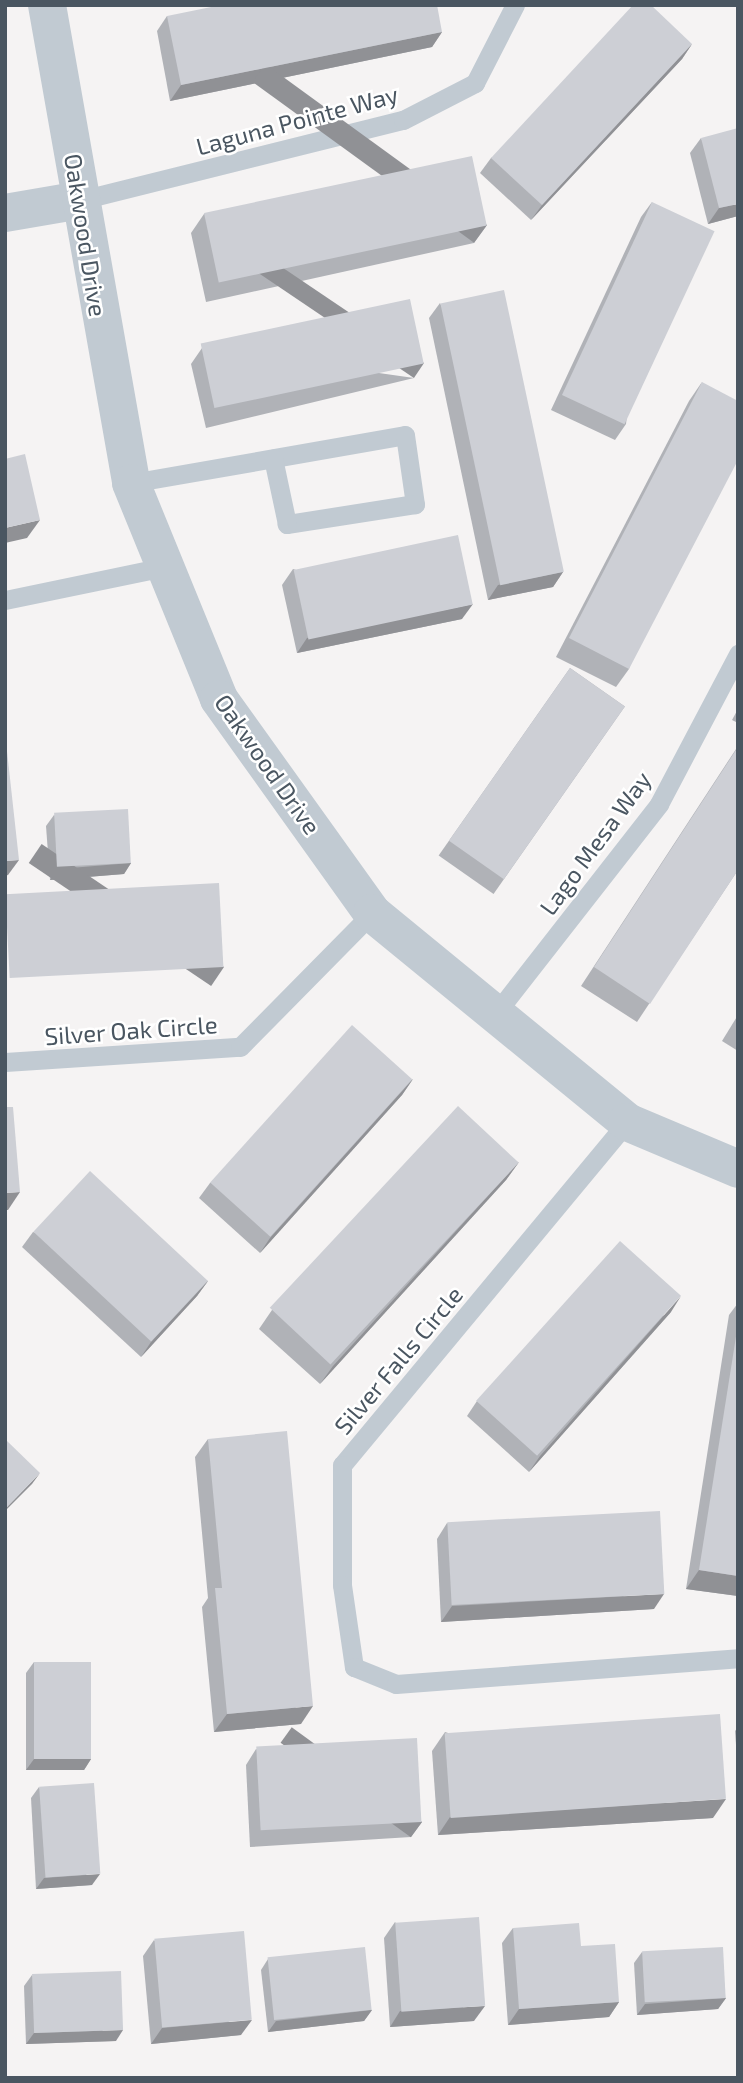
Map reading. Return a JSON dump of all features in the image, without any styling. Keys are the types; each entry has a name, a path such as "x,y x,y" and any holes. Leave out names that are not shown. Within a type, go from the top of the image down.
{"street":[{"name":"Oakwood Drive","path":"47,5 131,483 219,699 372,913 627,1122 738,1169"},
{"path":"5,213 81,200"}],"lane":[{"name":"Laguna Pointe Way","path":"81,200 404,120 475,83 515,5"},
{"path":"131,483 273,458 404,435 415,504 287,524 273,458"},
{"path":"5,600 164,567"},
{"name":"Lago Mesa Way","path":"496,1013 659,804 738,654"},
{"name":"Silver Oak Circle","path":"5,1062 240,1047 372,913"},
{"name":"Silver Falls Circle","path":"627,1122 342,1465 342,1585 354,1667 396,1684 738,1658"}],"building":[{"path":"221,5 437,5 442,32 181,85 167,16"},
{"path":"633,5 651,5 692,44 542,205 491,158"},
{"path":"738,128 738,204 719,208 701,138"},
{"path":"472,156 487,225 219,282 204,213"},
{"path":"652,202 715,231 625,424 562,395"},
{"path":"504,290 564,572 500,585 440,304"},
{"path":"410,299 424,364 214,408 201,343"},
{"path":"702,382 738,401 738,460 629,669 569,638"},
{"path":"25,454 40,520 5,528 5,459"},
{"path":"458,535 473,604 308,639 294,570"},
{"path":"570,668 625,706 504,879 449,841"},
{"path":"5,733 19,860 5,861"},
{"path":"738,747 738,870 650,1004 594,967"},
{"path":"128,809 131,863 57,867 54,813"},
{"path":"219,883 223,967 10,978 5,894"},
{"path":"352,1025 412,1079 270,1237 210,1183"},
{"path":"458,1106 519,1163 330,1364 270,1308"},
{"path":"5,1107 13,1107 20,1192 5,1193"},
{"path":"90,1171 208,1281 151,1342 33,1232"},
{"path":"620,1241 681,1296 537,1456 476,1401"},
{"path":"738,1324 738,1576 699,1570"},
{"path":"287,1431 313,1706 227,1714 215,1588 222,1588 208,1439"},
{"path":"5,1439 40,1473 5,1509"},
{"path":"660,1511 664,1594 452,1605 447,1522"},
{"path":"34,1662 91,1662 91,1759 34,1759"},
{"path":"720,1714 726,1799 451,1818 445,1733"},
{"path":"417,1738 421,1822 261,1830 256,1746"},
{"path":"94,1783 100,1874 45,1878 39,1787"},
{"path":"479,1917 485,2006 401,2012 395,1923"},
{"path":"579,1923 581,1946 615,1944 619,2002 519,2009 513,1928"},
{"path":"244,1931 252,2020 162,2028 154,1939"},
{"path":"365,1947 372,2010 274,2020 268,1957"},
{"path":"723,1947 726,1998 645,2002 642,1951"},
{"path":"121,1971 123,2030 34,2033 32,1974"}]}
